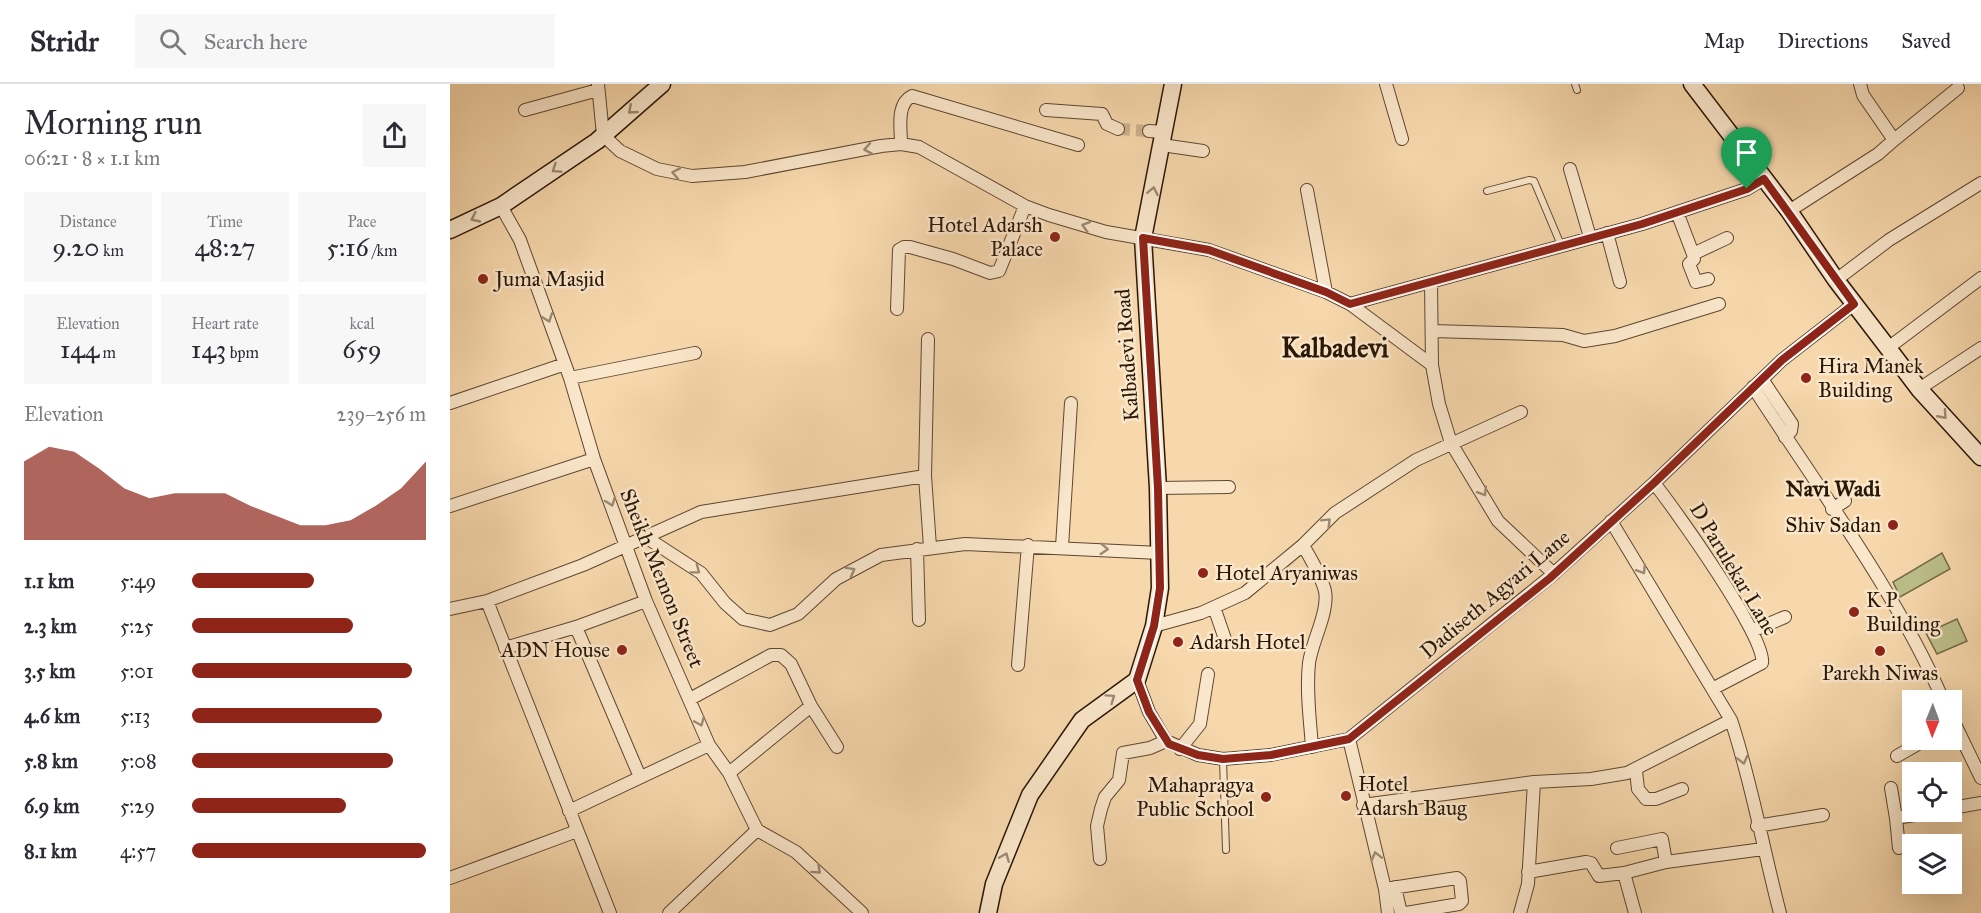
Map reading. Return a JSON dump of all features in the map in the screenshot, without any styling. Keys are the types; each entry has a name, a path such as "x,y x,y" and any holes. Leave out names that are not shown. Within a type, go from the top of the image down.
{"main road":[{"path":"450,230 501,206 603,135 662,84"},
{"name":"Kalbadevi Road","path":"1137,680 1154,626 1160,588 1158,488 1143,238 1159,136 1173,84"},
{"path":"1692,84 1789,211 1836,280 1919,389 1981,457"},
{"path":"988,913 994,884 1030,795 1082,720 1137,680"}],"street":[{"path":"1386,84 1402,139"},
{"path":"1860,84 1863,95 1894,140"},
{"path":"525,110 598,87 603,135 620,151 657,169 692,176 745,172 901,144 919,147 1025,206 1106,232 1209,250 1326,292 1350,304 1432,366"},
{"path":"1789,211 1878,154 1958,88"},
{"path":"901,144 902,106 905,99 919,96 1078,146"},
{"path":"1046,110 1102,114 1107,124 1118,129"},
{"path":"1159,136 1203,151"},
{"path":"1570,169 1590,237"},
{"path":"1350,304 1677,212 1747,189 1764,179"},
{"path":"1836,280 1889,240 1981,183"},
{"path":"1307,190 1326,292"},
{"name":"Sheikh Memon Street","path":"501,206 520,240 570,378 594,459 646,601 709,745 729,773 757,830"},
{"path":"897,309 899,250 904,246 953,259 990,273 999,271 1025,206"},
{"path":"1677,212 1693,254 1694,259 1689,264 1695,282 1708,279"},
{"path":"1607,232 1620,282"},
{"path":"1693,254 1727,238"},
{"path":"1888,348 1981,278"},
{"path":"1431,282 1432,366 1439,404 1451,443 1498,521 1554,574"},
{"path":"1433,331 1563,335 1584,341 1651,326 1678,314 1693,313 1719,303"},
{"name":"Dadiseth Agyari Lane","path":"1137,680 1149,712 1166,741 1180,749 1223,759 1271,755 1349,739 1554,574 1654,483 1757,383 1854,304"},
{"path":"919,620 924,548 928,339"},
{"path":"1919,389 1981,348"},
{"path":"570,378 695,353"},
{"path":"450,403 565,364"},
{"path":"1757,383 1792,424 1791,431 1785,436 1925,659 1939,690"},
{"path":"1062,547 1071,403"},
{"path":"1154,626 1214,607 1245,593 1303,545 1335,513 1416,460 1521,412"},
{"path":"450,506 594,459"},
{"path":"450,609 487,601 584,565 701,512 925,476"},
{"name":"D Parulekar Lane","path":"1654,483 1680,515 1752,631 1763,657 1762,663 1714,688"},
{"path":"1158,488 1229,487"},
{"path":"1832,509 1845,501"},
{"path":"1611,520 1714,688 1731,720 1743,756 1757,826 1780,913"},
{"path":"647,538 702,573 724,603 743,619 770,625 798,614 836,579 881,555 965,544 1160,552"},
{"path":"1018,665 1028,545"},
{"path":"1303,545 1325,592 1326,606 1313,640 1309,664 1307,691 1312,747"},
{"path":"487,601 610,913"},
{"path":"505,648 576,627 646,601"},
{"path":"1214,607 1226,642"},
{"path":"1752,631 1785,617"},
{"path":"576,627 640,777"},
{"path":"690,699 776,655 787,659 811,706 837,747"},
{"path":"1180,749 1200,724 1208,674"},
{"path":"729,773 811,706"},
{"path":"1363,805 1534,782 1591,779 1636,771 1731,720"},
{"path":"1349,739 1363,805 1390,888 1401,913"},
{"path":"1100,859 1099,818 1105,797 1119,780 1123,753 1150,748 1166,741"},
{"path":"1962,741 1981,778"},
{"path":"569,811 709,745"},
{"path":"1897,756 1908,750"},
{"path":"1636,771 1638,789 1646,799 1656,799 1682,789"},
{"path":"1520,913 1528,884 1534,782"},
{"path":"1891,788 1899,848"},
{"path":"1962,806 1981,803"},
{"path":"1757,826 1823,815"},
{"path":"1896,818 1902,817"},
{"path":"669,913 757,830 796,852 862,913"},
{"path":"450,878 577,831"},
{"path":"1617,848 1662,839 1666,862"},
{"path":"1528,872 1586,862 1591,863 1599,876 1624,873 1666,862 1763,849"},
{"path":"1624,873 1635,913"},
{"path":"1390,888 1457,878 1460,880 1462,902 1459,904 1406,913"},
{"path":"1388,913 1390,888"}],"lane":[{"path":"1487,191 1529,180 1534,181 1561,245"},
{"path":"1223,759 1226,850"}],"green space":[{"path":"1942,553 1950,569 1900,597 1893,582"},
{"path":"1957,619 1967,641 1937,654 1926,633"}],"tunnel":[{"path":"1118,129 1149,131"}],"place":[{"name":"Hotel Adarsh Palace","path":"1055,237"},
{"name":"Juma Masjid","path":"483,279"},
{"name":"Hira Manek Building","path":"1806,378"},
{"name":"Shiv Sadan","path":"1893,525"},
{"name":"Hotel Aryaniwas","path":"1203,573"},
{"name":"K P Building","path":"1854,612"},
{"name":"Adarsh Hotel","path":"1178,642"},
{"name":"ADN House","path":"622,650"},
{"name":"Parekh Niwas","path":"1880,651"},
{"name":"Hotel Adarsh Baug","path":"1346,796"},
{"name":"Mahapragya Public School","path":"1266,797"}],"district":[{"name":"Kalbadevi","path":"1335,347"},
{"name":"Navi Wadi","path":"1833,488"}],"route":[{"path":"1764,179 1854,304 1782,360 1654,483 1550,578 1387,711 1349,739 1271,755 1223,759 1198,755 1166,741 1149,712 1137,680 1154,626 1160,588 1158,488 1143,238 1209,250 1326,292 1350,304 1642,224 1747,189 1764,179"}]}
